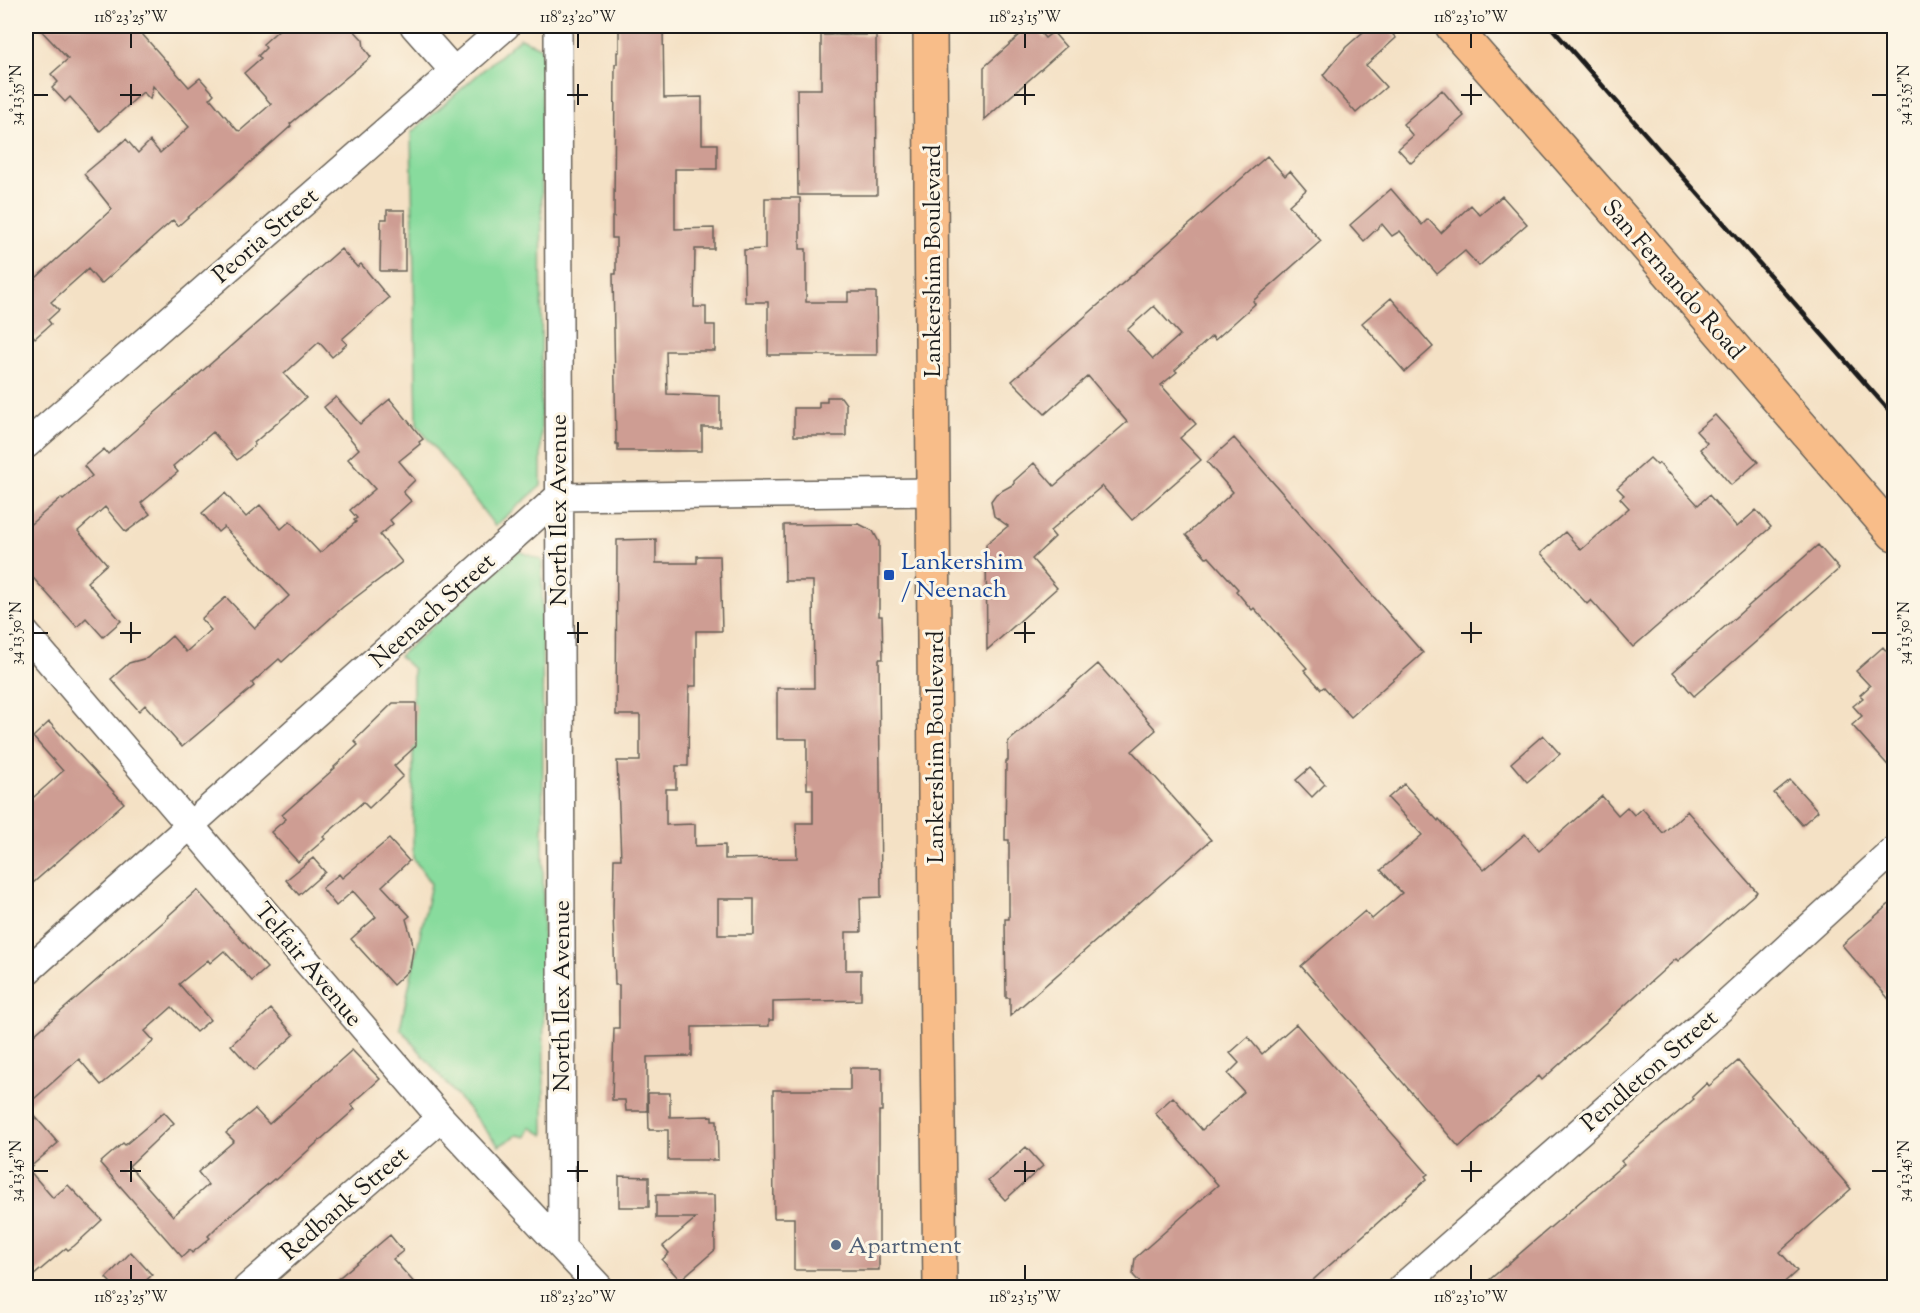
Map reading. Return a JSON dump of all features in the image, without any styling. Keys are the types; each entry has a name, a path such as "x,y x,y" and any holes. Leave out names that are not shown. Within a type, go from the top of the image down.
{"main road":[{"name":"Lankershim Boulevard","path":"930,26 940,1287"},
{"name":"San Fernando Road","path":"1452,26 1642,241 1894,534"}],"street":[{"path":"414,26 453,70"},
{"name":"Peoria Street","path":"26,446 506,26"},
{"name":"North Ilex Avenue","path":"558,26 562,1247"},
{"path":"558,497 933,492"},
{"name":"Neenach Street","path":"26,972 558,497"},
{"name":"Telfair Avenue","path":"26,634 441,1118 600,1287"},
{"name":"Pendleton Street","path":"1401,1287 1720,1009 1894,850"},
{"name":"Redbank Street","path":"247,1287 441,1118"}],"green space":[{"path":"520,38 542,48 541,486 495,526 417,425 411,133"},
{"path":"519,551 542,560 544,1135 530,1127 526,1137 517,1135 499,1146 400,1028 431,884 413,858 413,669 399,656"}],"building":[{"path":"37,26 135,26 189,87 200,78 214,94 210,98 240,131 271,104 244,73 261,58 258,56 266,48 263,44 283,26 350,26 363,40 364,48 371,57 290,124 291,126 178,226 173,220 101,284 88,269 51,302 59,310 48,320 51,324 35,338 26,327 26,287 112,209 84,174 126,139 138,153 150,141 160,153 189,127 153,86 150,99 143,92 100,131 70,97 65,102 52,88 58,82 51,74 68,59"},
{"path":"619,26 663,26 664,98 702,97 702,144 717,144 717,169 675,169 675,229 714,228 714,249 695,249 694,307 706,307 706,325 715,325 715,351 666,351 667,394 720,396 720,427 702,427 702,451 618,451 618,444 616,444 613,274 616,274 616,238 612,238 612,217 614,217 615,64 617,64 617,52 619,52"},
{"path":"1030,26 1034,26 1045,38 1053,32 1066,47 984,120 984,67"},
{"path":"1370,26 1385,26 1396,38 1366,65 1386,87 1356,113 1323,75 1346,47"},
{"path":"821,35 876,35 877,195 798,195 797,89 821,89"},
{"path":"1442,90 1464,116 1411,163 1398,149 1413,136 1403,124"},
{"path":"1267,156 1285,176 1290,171 1306,190 1289,205 1321,241 1253,301 1255,304 1215,340 1212,336 1161,385 1196,424 1180,438 1201,460 1132,520 1102,486 1050,531 1055,537 1032,559 1057,588 987,650 986,544 1008,526 994,516 991,501 996,494 1014,484 1014,481 1034,463 1054,486 1127,422 1088,376 1045,414 1012,381","holes":["1154,306 1180,335 1153,359 1127,330"]},
{"path":"1391,189 1422,225 1428,219 1441,233 1471,205 1480,215 1502,196 1527,224 1479,266 1465,251 1437,274 1400,231 1392,236 1382,224 1364,241 1350,225"},
{"path":"765,198 800,198 800,249 806,249 806,302 848,302 848,292 876,292 877,355 768,355 768,302 745,302 744,250 765,249"},
{"path":"387,210 405,210 405,271 380,271 381,219 387,219"},
{"path":"341,249 357,267 361,264 389,298 342,339 347,344 332,357 319,342 284,374 306,398 237,460 213,432 173,466 178,472 141,503 150,514 126,532 105,507 78,531 107,564 87,582 121,621 103,637 86,618 77,627 26,570 26,528 61,498 63,500 92,476 84,466 104,449 108,454"},
{"path":"1391,298 1433,347 1405,372 1362,323"},
{"path":"336,397 360,424 390,399 423,439 399,461 415,480 403,492 411,501 390,520 393,524 380,535 402,562 343,607 282,662 279,659 252,683 254,686 182,747 145,705 139,711 111,679 129,663 147,658 172,636 186,652 211,630 201,619 226,597 255,628 289,596 224,527 218,532 202,513 225,493 246,517 260,505 281,529 290,521 320,553 356,522 354,520 357,518 350,510 375,489 348,459 359,449 324,407"},
{"path":"827,397 841,397 846,404 846,436 794,436 794,408 819,408 819,402 827,402"},
{"path":"1715,415 1758,462 1731,485 1700,449 1707,443 1696,431"},
{"path":"1234,438 1423,653 1351,717 1324,687 1321,689 1304,670 1307,668 1236,591 1238,589 1186,535 1233,492 1207,462"},
{"path":"1650,458 1657,465 1659,463 1698,505 1709,495 1737,527 1756,510 1771,527 1633,647 1591,600 1587,604 1541,553 1565,532 1581,550 1629,508 1620,498 1624,495 1617,488"},
{"path":"859,524 873,531 879,542 879,616 882,616 883,659 879,659 881,897 860,898 861,932 846,932 846,970 861,970 861,1000 773,1002 773,1020 769,1020 769,1026 692,1027 692,1056 647,1057 647,1111 626,1111 625,1100 612,1100 614,1028 619,1028 619,985 615,985 613,912 614,859 621,859 617,761 640,761 640,715 616,715 617,540 656,539 656,563 697,563 697,556 720,556 722,631 696,631 696,686 689,686 688,766 676,766 676,789 666,789 666,825 695,824 695,846 725,845 725,859 797,858 796,823 813,823 813,789 807,789 807,739 777,739 777,688 814,688 813,581 785,581 784,525","holes":["718,899 754,899 754,935 718,935"]},
{"path":"1818,545 1839,569 1694,696 1673,672"},
{"path":"1883,647 1894,661 1894,772 1852,725 1862,716 1853,706 1863,698 1860,695 1870,686 1856,671"},
{"path":"1098,664 1156,730 1132,751 1211,840 1010,1016 1010,998 1006,998 1005,919 1009,919 1009,840 1005,840 1008,742"},
{"path":"393,703 416,703 416,746 394,766 403,776 369,808 363,802 298,862 271,832 286,819 282,815 358,745 354,741"},
{"path":"49,722 124,803 26,889 26,804 63,771 33,737"},
{"path":"1543,735 1560,754 1527,782 1511,763"},
{"path":"1310,768 1325,784 1312,797 1296,780"},
{"path":"1790,780 1818,811 1802,825 1774,793"},
{"path":"1404,784 1484,870 1525,834 1539,851 1602,796 1618,815 1627,807 1634,815 1642,808 1663,833 1687,811 1757,892 1678,961 1676,959 1542,1080 1539,1076 1459,1147 1301,966 1365,911 1372,919 1402,893 1381,870 1422,835 1388,798"},
{"path":"389,839 409,861 382,886 410,916 406,919 413,950 410,969 393,985 351,939 376,917 353,891 336,906 322,888 339,874 342,878"},
{"path":"313,858 325,872 299,895 286,880"},
{"path":"197,890 267,968 252,981 224,951 210,963 208,960 179,984 210,1020 196,1032 172,1007 145,1031 154,1041 101,1085 79,1059 26,1106 26,1042"},
{"path":"1894,900 1894,1005 1842,945"},
{"path":"271,1009 294,1035 254,1071 231,1045"},
{"path":"1296,1024 1428,1174 1425,1176 1427,1179 1305,1287 1144,1287 1133,1275 1135,1258 1218,1185 1155,1113 1173,1097 1202,1130 1244,1092 1228,1074 1239,1063 1230,1053 1248,1037 1262,1054"},
{"path":"352,1050 380,1079 351,1105 355,1109 275,1180 218,1226 208,1236 210,1238 192,1253 190,1250 182,1257 100,1163 164,1112 174,1123 129,1166 173,1216 208,1185 198,1172 234,1141 226,1133 255,1109 269,1124"},
{"path":"1738,1061 1851,1189 1780,1252 1797,1271 1779,1287 1481,1287 1624,1164 1621,1161 1694,1099 1692,1097 1707,1083 1709,1086"},
{"path":"850,1068 882,1068 882,1111 879,1111 879,1270 794,1270 794,1218 774,1218 773,1090 850,1090"},
{"path":"648,1093 670,1093 670,1117 712,1116 712,1120 717,1120 718,1160 668,1160 668,1130 649,1130"},
{"path":"26,1106 58,1143 28,1169 53,1198 68,1185 102,1220 74,1246 68,1250 66,1248 26,1282"},
{"path":"1026,1147 1043,1166 1005,1200 988,1181"},
{"path":"619,1176 649,1177 649,1207 619,1207"},
{"path":"656,1195 714,1195 715,1250 680,1280 662,1260 669,1253 663,1246 696,1218 656,1218"},
{"path":"390,1235 403,1251 393,1259 418,1287 328,1287"},
{"path":"131,1252 152,1275 139,1287 115,1287 106,1278"}],"railway":[{"path":"1550,26 1894,416"}],"place":[{"name":"Lankershim / Neenach","path":"889,575"},
{"name":"Apartment","path":"836,1245"}]}
